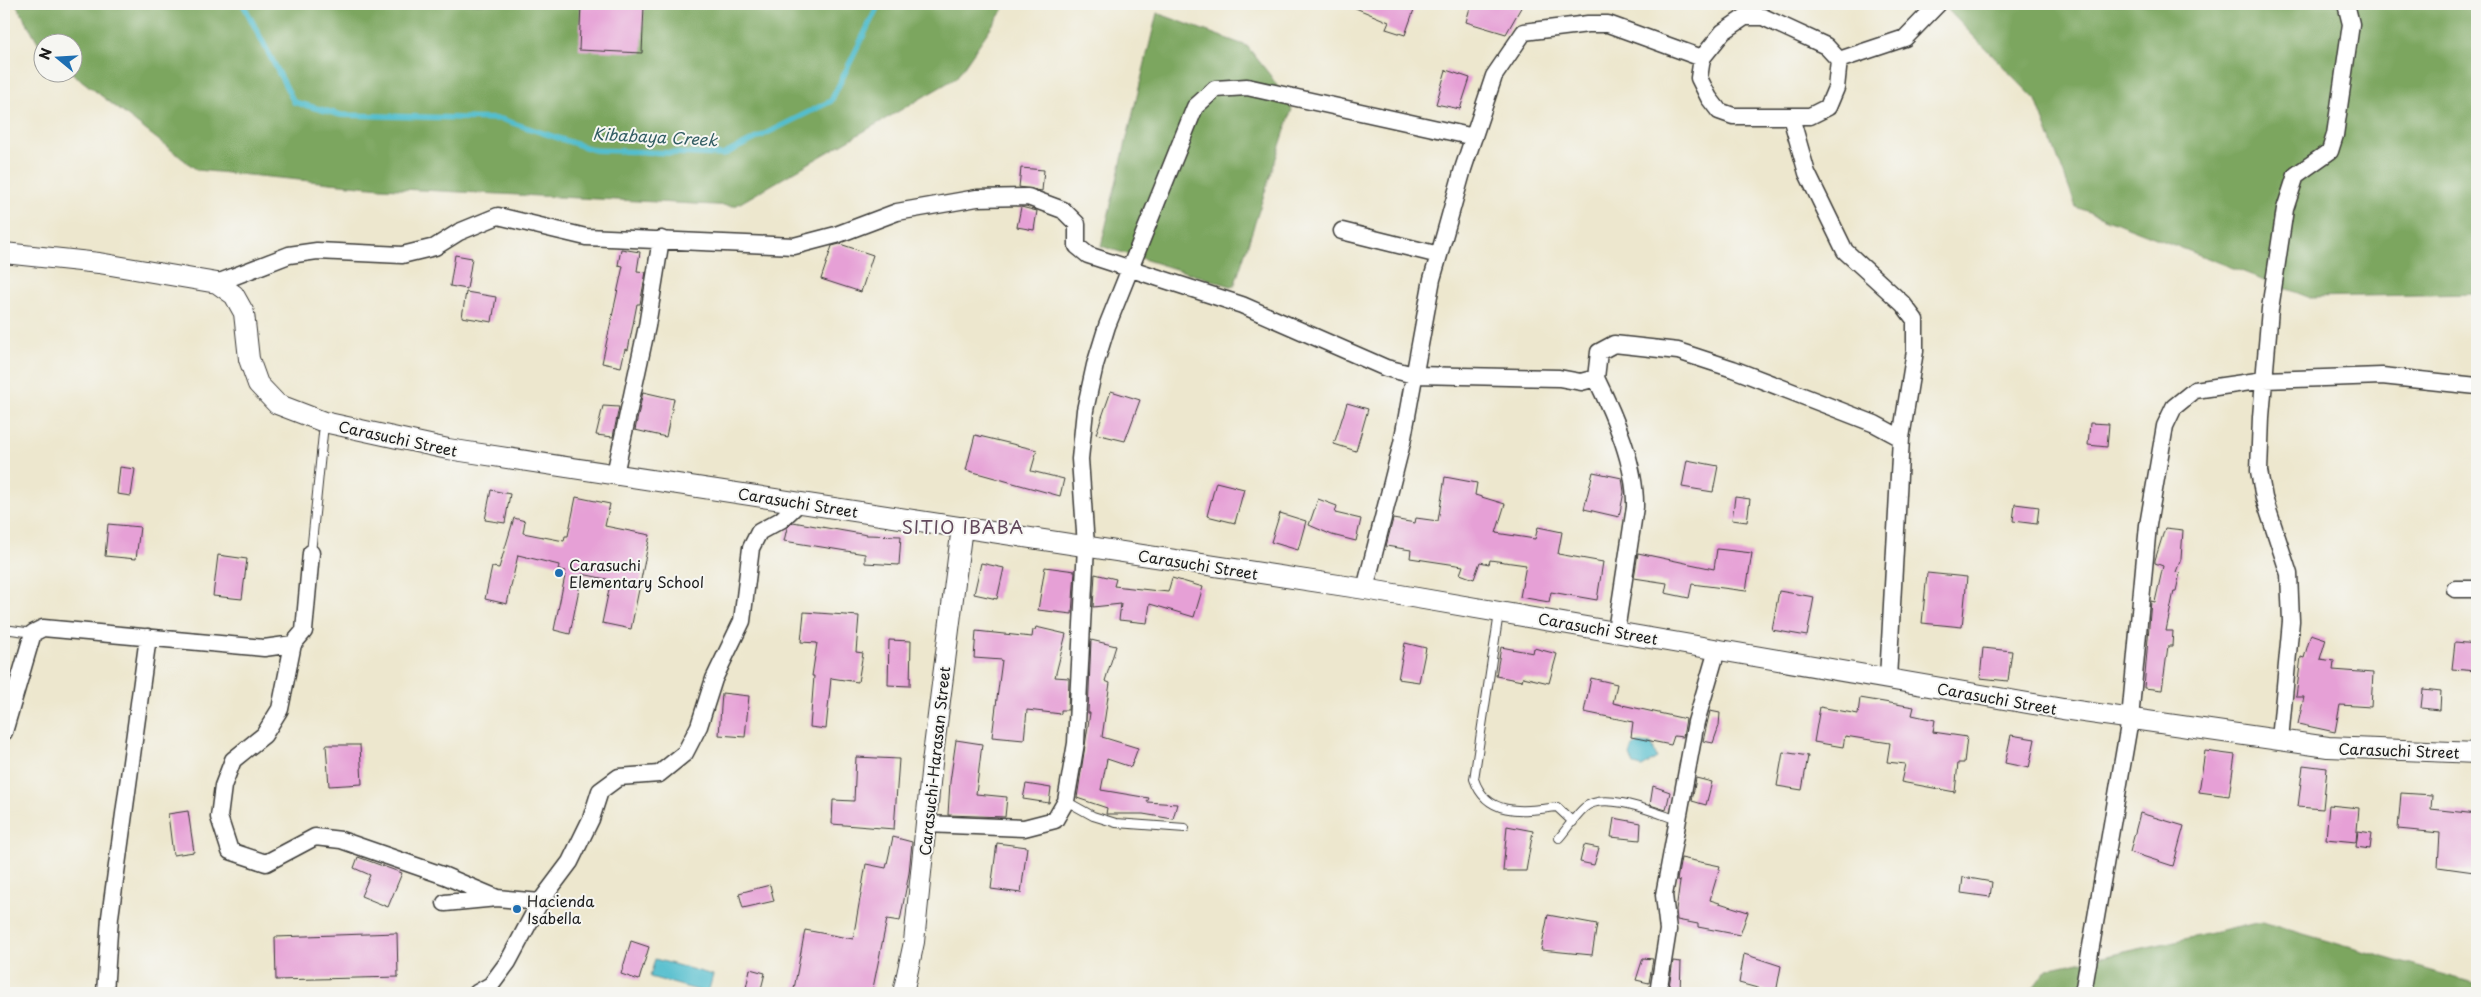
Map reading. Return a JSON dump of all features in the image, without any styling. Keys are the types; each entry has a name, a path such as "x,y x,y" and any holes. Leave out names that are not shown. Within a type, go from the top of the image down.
{"street":[{"path":"1839,60 1904,38 1938,4"},
{"path":"2280,740 2291,621 2289,574 2264,498 2259,471 2270,309 2285,209 2296,175 2330,151 2335,135 2351,24 2346,4"},
{"path":"1745,16 1763,16 1826,46 1839,60 1836,88 1828,107 1810,116 1733,116 1719,111 1709,98 1699,78 1702,58 1723,32 1745,16"},
{"path":"1365,589 1402,443 1432,279 1494,76 1524,32 1588,24 1608,24 1702,58"},
{"path":"926,824 1024,828 1055,820 1066,801 1076,743 1086,546 1080,459 1085,410 1095,365 1128,269 1195,107 1215,89 1247,87 1474,137"},
{"path":"1791,117 1807,173 1845,251 1903,304 1915,320 1916,350 1901,438 1888,679"},
{"path":"217,283 290,255 317,251 402,255 419,251 435,247 459,232 498,216 586,237 794,246 836,235 897,212 977,198 1028,197 1063,210 1077,224 1077,246 1088,255 1242,305 1386,368 1414,375 1560,378 1582,382 1596,378"},
{"path":"1342,231 1439,255"},
{"path":"615,474 647,326 661,239"},
{"name":"Carasuchi Street","path":"4,253 99,263 217,283 234,295 244,313 249,359 258,384 277,404 324,422 448,449 1365,589 2130,719 2328,746 2477,753"},
{"path":"1616,631 1635,507 1636,489 1612,412 1596,378 1599,352 1614,344 1678,351 1733,369 1817,401 1874,424 1901,438"},
{"path":"2082,993 2130,719 2148,525 2165,426 2174,407 2196,390 2264,380 2382,376 2477,386"},
{"path":"477,993 491,985 508,962 540,902 570,862 591,819 600,791 619,777 659,774 686,753 699,726 714,679 742,621 752,548 760,532 781,520 799,503"},
{"name":"Carasuchi-Harasan Street","path":"903,993 914,942 926,824 962,527"},
{"path":"311,554 304,631 293,644 280,709 264,735 233,760 223,786 219,817 230,851 266,863 315,837 341,840 445,876 497,898"},
{"path":"2455,589 2477,589"},
{"path":"4,732 33,633 43,628 264,648 293,644"},
{"path":"105,993 110,917 148,637"},
{"path":"1658,993 1668,930 1664,895 1696,722 1717,650"},
{"path":"445,903 497,898 540,902"}],"lane":[{"path":"311,554 324,422"},
{"path":"1499,611 1474,779 1478,791 1498,808 1519,812 1558,807 1573,822"},
{"path":"4,629 33,633"},
{"path":"1066,801 1093,816 1116,823 1185,828"},
{"path":"1559,838 1585,807 1605,801 1618,802 1678,820"}],"green space":[{"path":"16,4 1007,4 956,78 735,206 381,188 197,170 82,81 82,32 32,32"},
{"path":"1942,4 2477,4 2477,294 2308,297 2076,207 2036,100"},
{"path":"1157,13 1247,46 1270,75 1292,109 1234,287 1101,246"},
{"path":"2262,922 2477,984 2477,993 2029,993 2047,969"}],"water":[{"path":"1639,743 1652,744 1657,758 1642,767 1634,765 1630,755 1633,746"},
{"path":"655,959 713,975 708,993 650,977"}],"building":[{"path":"581,4 644,6 642,53 579,50"},
{"path":"1346,4 1416,4 1405,35 1386,29 1389,22"},
{"path":"1471,4 1523,4 1506,34 1466,22"},
{"path":"1446,70 1470,78 1460,109 1436,104"},
{"path":"1021,168 1044,170 1042,191 1019,187"},
{"path":"1021,207 1037,211 1034,230 1017,227"},
{"path":"840,244 873,255 861,292 821,279 832,246"},
{"path":"621,249 640,252 637,271 646,272 640,304 637,304 628,350 625,349 621,367 602,363 623,266 618,265"},
{"path":"455,255 472,258 467,289 450,286"},
{"path":"466,292 496,297 492,322 462,317"},
{"path":"1111,391 1140,400 1125,441 1096,434"},
{"path":"643,392 674,399 666,437 635,430"},
{"path":"1347,403 1368,409 1356,451 1334,444"},
{"path":"603,406 619,407 613,437 596,435"},
{"path":"2090,423 2109,424 2107,447 2088,445"},
{"path":"975,435 1037,450 1031,471 1064,479 1060,496 966,470"},
{"path":"1687,460 1718,466 1713,492 1682,487"},
{"path":"120,467 135,469 131,496 117,494"},
{"path":"1593,472 1622,478 1624,492 1619,517 1584,509"},
{"path":"1445,477 1477,483 1475,495 1505,504 1496,533 1535,539 1538,527 1562,532 1558,554 1603,562 1597,600 1551,592 1549,602 1520,597 1526,565 1490,560 1489,564 1480,562 1474,579 1460,574 1463,566 1410,558 1411,550 1386,546 1393,519 1415,523 1416,518 1438,521"},
{"path":"1216,482 1244,489 1235,523 1207,516"},
{"path":"491,490 510,494 505,523 485,520"},
{"path":"576,497 610,504 605,526 650,535 631,629 602,623 611,580 582,574 570,634 554,630 566,571 558,570 559,565 518,555 507,604 485,599 492,567 499,568 514,518 525,521 523,533 564,541 565,536 568,536"},
{"path":"1735,497 1750,499 1747,522 1732,520"},
{"path":"1318,499 1337,506 1335,513 1361,519 1356,541 1332,535 1309,525"},
{"path":"2015,504 2039,507 2037,524 2013,521"},
{"path":"1280,513 1306,521 1298,550 1271,542"},
{"path":"793,522 867,535 901,536 899,565 865,563 865,554 784,541 787,528"},
{"path":"108,524 140,527 136,559 105,556"},
{"path":"2165,528 2183,530 2181,559 2176,572 2180,573 2176,591 2174,591 2166,631 2173,631 2172,646 2168,646 2162,690 2144,688 2151,601 2155,602 2163,566 2155,563 2155,560"},
{"path":"1717,549 1752,553 1746,591 1692,584 1689,598 1665,593 1667,583 1634,578 1638,553 1714,569"},
{"path":"218,555 247,559 242,599 213,596"},
{"path":"981,563 1004,568 997,599 974,594"},
{"path":"1045,567 1075,571 1072,614 1038,610"},
{"path":"1927,573 1967,577 1962,627 1922,623"},
{"path":"1095,574 1116,579 1114,586 1168,592 1172,578 1203,587 1194,617 1150,604 1147,623 1119,620 1121,604 1093,607"},
{"path":"1779,591 1814,597 1807,636 1772,630"},
{"path":"804,612 859,616 856,652 863,653 858,682 831,678 826,729 810,727 814,676 812,676 817,643 801,642"},
{"path":"1036,627 1066,634 1055,677 1069,678 1068,710 1061,710 1061,714 1027,710 1024,740 992,737 1002,660 974,658 976,631 1032,637 1033,630"},
{"path":"2311,634 2326,639 2320,659 2334,661 2333,670 2373,673 2371,707 2340,705 2335,732 2298,724 2304,697 2296,697 2301,657 2304,658"},
{"path":"889,640 911,641 910,686 888,685"},
{"path":"1091,640 1116,646 1105,681 1110,683 1102,737 1138,748 1131,767 1107,759 1101,790 1149,798 1147,802 1177,804 1173,819 1143,814 1106,814 1107,808 1077,798 1090,713 1088,713"},
{"path":"2455,642 2477,644 2477,671 2452,669"},
{"path":"1405,643 1426,648 1419,682 1398,679"},
{"path":"1501,647 1533,653 1534,648 1557,654 1549,683 1523,677 1522,681 1496,676"},
{"path":"1983,648 2012,651 2008,681 1980,678"},
{"path":"1591,678 1617,684 1613,703 1686,719 1683,737 1674,736 1671,745 1631,737 1633,722 1584,712"},
{"path":"2423,689 2441,691 2440,710 2421,708"},
{"path":"722,693 749,696 745,737 719,735"},
{"path":"1860,698 1914,707 1912,715 1935,720 1933,732 1967,737 1964,763 1958,763 1955,792 1901,782 1905,764 1887,762 1890,743 1845,736 1843,747 1814,742 1820,707 1858,714"},
{"path":"1710,711 1720,713 1719,726 1713,743 1703,741"},
{"path":"2011,735 2035,739 2029,768 2005,763"},
{"path":"956,740 982,744 976,794 1007,797 1005,817 948,815 950,782"},
{"path":"326,745 360,745 362,784 329,786"},
{"path":"2205,751 2235,755 2229,796 2199,792"},
{"path":"1783,752 1808,756 1802,790 1777,786"},
{"path":"856,757 899,759 894,829 832,824 833,800 854,801"},
{"path":"2303,765 2327,768 2323,809 2298,807"},
{"path":"1696,778 1712,782 1706,805 1692,801"},
{"path":"1026,784 1051,788 1049,803 1023,799"},
{"path":"1653,786 1670,792 1666,810 1650,805"},
{"path":"2401,793 2432,795 2431,809 2477,814 2477,856 2474,872 2438,867 2440,833 2398,829"},
{"path":"2329,805 2359,808 2356,842 2326,839"},
{"path":"188,811 194,852 173,855 168,814"},
{"path":"2140,813 2184,826 2173,866 2130,852"},
{"path":"1614,818 1641,823 1640,840 1611,837"},
{"path":"1507,826 1533,831 1526,871 1503,871"},
{"path":"2358,831 2372,833 2370,849 2356,847"},
{"path":"893,837 912,842 909,873 900,921 887,919 872,993 816,993 794,989 805,930 853,939 866,864 886,868"},
{"path":"997,843 1027,847 1021,893 991,889"},
{"path":"1584,845 1599,848 1594,865 1580,862"},
{"path":"358,857 402,873 388,907 361,896 370,875 354,868"},
{"path":"1681,858 1720,866 1710,900 1748,912 1740,935 1698,927 1698,924 1677,920 1676,910 1680,881 1677,880"},
{"path":"1963,877 1992,882 1990,897 1961,893"},
{"path":"770,885 774,901 743,908 739,893"},
{"path":"1548,915 1597,924 1592,955 1541,950"},
{"path":"397,933 398,977 276,980 275,937"},
{"path":"631,941 649,947 639,980 621,974"},
{"path":"1744,954 1781,966 1776,993 1739,983"},
{"path":"1643,958 1653,959 1649,983 1636,980"},
{"path":"1673,961 1681,962 1680,993 1668,993"},
{"path":"750,969 765,973 760,993 745,993"}],"waterway":[{"name":"Kibabaya Creek","path":"243,4 294,102 341,115 501,119 594,150 723,155 831,101 879,4"}],"place":[{"name":"Carasuchi Elementary School","path":"559,573"},
{"name":"Hacienda Isabella","path":"517,909"}],"district":[{"name":"SITIO IBABA","path":"963,526"}]}
